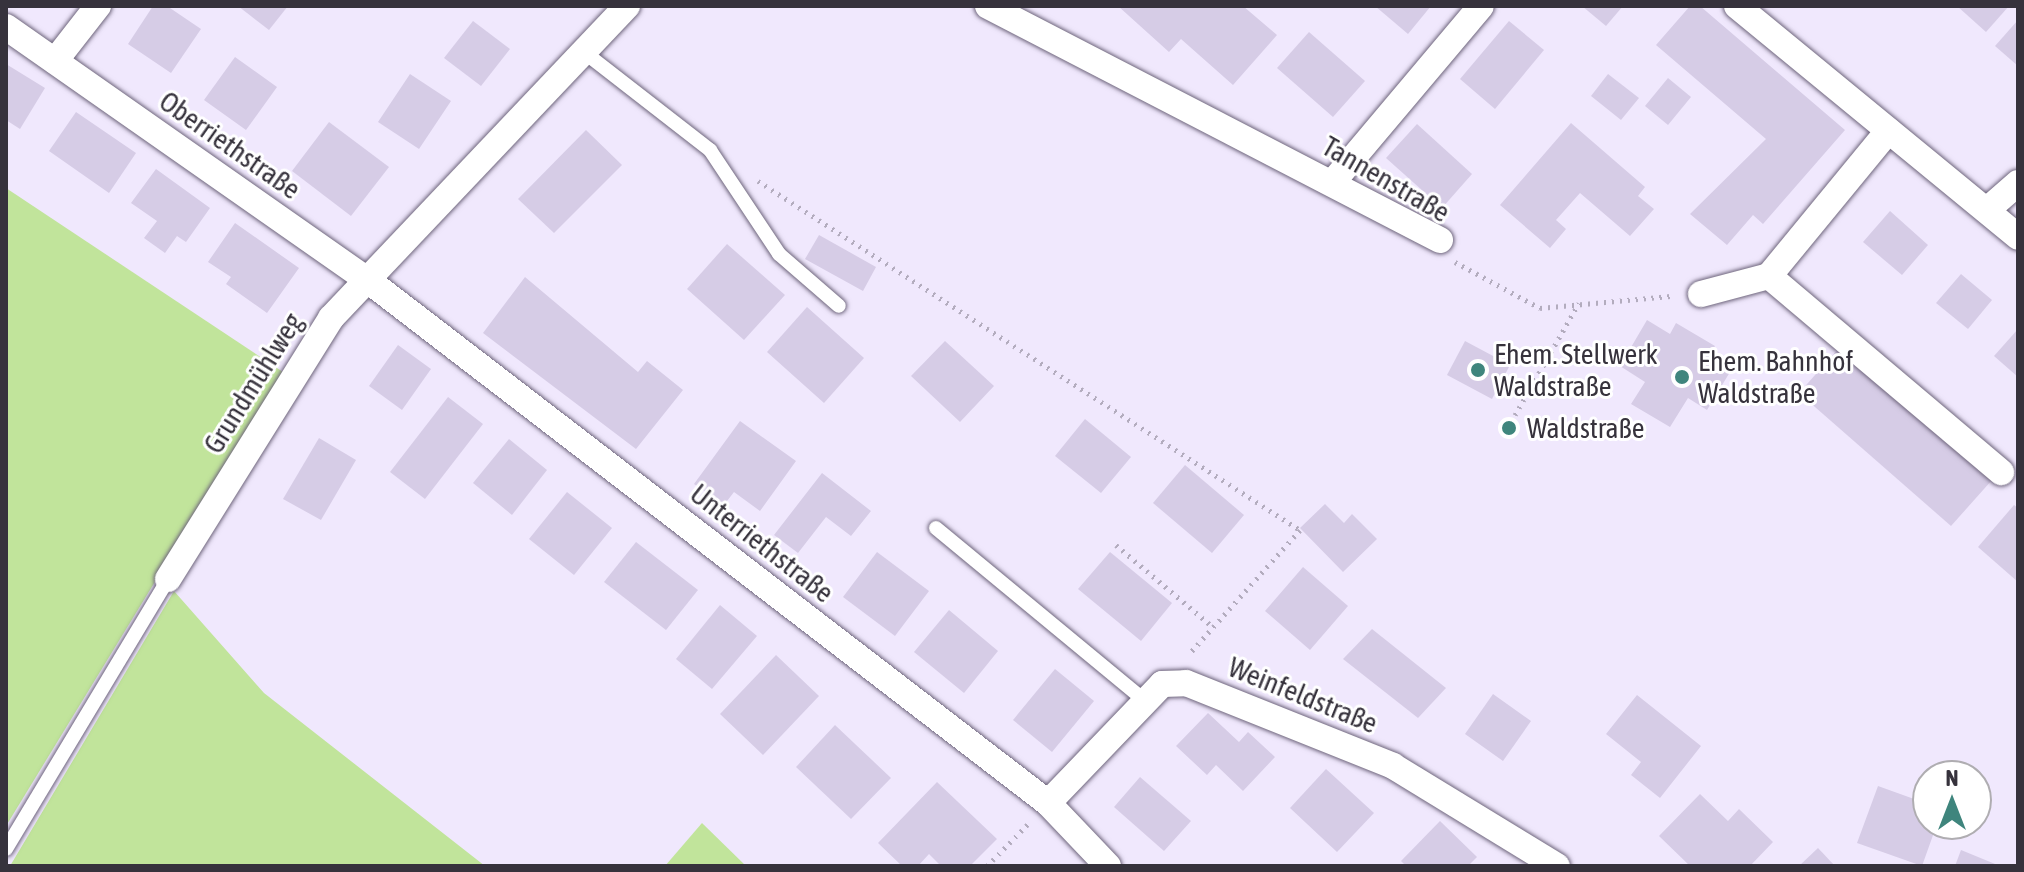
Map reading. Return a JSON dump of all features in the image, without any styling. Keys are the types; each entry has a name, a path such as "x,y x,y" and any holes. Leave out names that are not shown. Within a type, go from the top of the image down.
{"street":[{"path":"55,61 98,6"},
{"name":"Grundmühlweg","path":"168,579 331,318 627,6"},
{"name":"Tannenstraße","path":"988,6 1440,240"},
{"path":"1332,183 1481,6"},
{"path":"1737,6 2018,237"},
{"name":"Oberriethstraße","path":"6,27 369,281"},
{"path":"1701,294 1769,276 1888,131"},
{"path":"1987,210 2018,183"},
{"path":"1769,276 2001,472"},
{"name":"Unterriethstraße","path":"369,281 1048,803 1108,866"},
{"name":"Weinfeldstraße","path":"1153,693 1186,683 1393,766 1557,866"},
{"path":"1048,803 1153,693"}],"lane":[{"path":"584,52 710,150 779,254 839,306"},
{"path":"936,528 1153,693"},
{"name":"Grundmühlweg","path":"6,849 168,579"}],"path":[{"path":"751,176 1300,530 1153,693"},
{"name":"Tannenstraße","path":"1440,240 1446,258 1540,308 1579,302 1701,294"},
{"path":"1515,415 1579,302"},
{"path":"1116,545 1213,627"},
{"path":"987,866 1048,803"}],"green space":[{"path":"6,188 283,372 6,826"},
{"path":"174,591 264,693 485,866 10,866"},
{"path":"702,823 746,866 665,866"}],"building":[{"path":"153,6 167,6 201,29 171,73 128,44"},
{"path":"238,6 288,6 269,30"},
{"path":"1118,6 1243,6 1277,35 1233,85 1181,39 1169,52"},
{"path":"1375,6 1431,6 1408,34"},
{"path":"1582,6 1623,6 1606,26"},
{"path":"1690,6 1700,6 1845,130 1763,224 1753,215 1727,245 1690,214 1766,139 1656,45"},
{"path":"1957,6 2009,6 1986,32"},
{"path":"2018,20 2018,66 1995,46"},
{"path":"473,21 510,49 481,86 444,58"},
{"path":"1509,21 1544,50 1495,109 1460,79"},
{"path":"1309,32 1365,81 1333,117 1277,68"},
{"path":"235,57 277,87 246,130 204,100"},
{"path":"6,64 45,88 20,129 6,120"},
{"path":"410,74 451,101 419,149 378,122"},
{"path":"1608,74 1639,98 1621,120 1591,96"},
{"path":"1668,78 1691,97 1668,125 1645,106"},
{"path":"76,112 136,153 109,193 49,151"},
{"path":"329,122 389,167 351,216 292,171"},
{"path":"1571,123 1645,187 1638,196 1654,209 1630,236 1580,193 1556,220 1566,229 1550,248 1500,205"},
{"path":"1417,124 1472,174 1442,208 1386,158"},
{"path":"586,130 622,165 554,233 518,199"},
{"path":"156,169 210,208 186,242 177,236 165,253 144,238 157,221 131,203"},
{"path":"1890,211 1928,245 1902,275 1863,242"},
{"path":"235,223 299,268 267,313 226,284 231,277 208,262"},
{"path":"819,235 876,267 863,291 805,259"},
{"path":"727,244 785,295 744,340 687,289"},
{"path":"1961,274 1992,300 1968,329 1936,303"},
{"path":"525,277 638,372 647,361 683,390 636,449 483,333"},
{"path":"807,307 864,358 824,403 767,352"},
{"name":"Ehem. Bahnhof Waldstraße","path":"1647,320 1670,334 1676,323 1715,346 1708,358 1730,372 1707,410 1688,398 1670,427 1631,404 1645,382 1620,366"},
{"path":"2018,329 2018,377 1994,356"},
{"path":"945,341 994,386 960,422 911,376"},
{"name":"Ehem. Stellwerk Waldstraße","path":"1465,341 1510,365 1492,399 1447,375"},
{"path":"398,345 431,369 402,410 369,386"},
{"path":"1840,347 1992,480 1951,526 1799,393"},
{"path":"448,397 483,424 425,499 390,472"},
{"path":"1085,419 1131,457 1101,493 1055,456"},
{"path":"740,421 796,461 760,511 734,492 724,505 694,484"},
{"path":"319,438 356,460 321,520 283,499"},
{"path":"509,439 547,470 512,515 473,483"},
{"path":"1185,465 1244,515 1212,553 1153,503"},
{"path":"822,473 871,511 851,536 826,517 798,553 774,535"},
{"path":"567,492 612,528 574,575 529,539"},
{"path":"1325,504 1344,523 1352,514 1377,539 1343,572 1300,528"},
{"path":"2014,505 2018,508 2018,582 1978,547"},
{"path":"636,542 698,590 666,630 604,582"},
{"path":"877,552 929,591 895,636 843,597"},
{"path":"1110,552 1172,603 1141,641 1078,589"},
{"path":"1303,567 1348,606 1310,650 1265,611"},
{"path":"720,605 757,636 712,689 676,659"},
{"path":"949,610 998,651 964,693 914,652"},
{"path":"1372,629 1446,688 1418,718 1343,659"},
{"path":"776,655 819,696 763,755 720,714"},
{"path":"1055,669 1094,701 1052,752 1013,720"},
{"path":"1493,694 1531,721 1503,761 1465,734"},
{"path":"1637,695 1701,746 1660,798 1631,775 1641,762 1606,734"},
{"path":"1208,713 1239,742 1248,732 1275,757 1243,791 1216,765 1207,775 1176,746"},
{"path":"835,725 891,778 851,819 796,767"},
{"path":"1326,769 1374,813 1337,852 1290,808"},
{"path":"1140,777 1191,821 1164,851 1114,807"},
{"path":"937,782 997,839 970,866 941,866 929,854 918,866 902,866 878,843"},
{"path":"1878,786 1912,798 1912,840 1931,840 1922,866 1857,843"},
{"path":"1700,794 1728,821 1739,809 1773,842 1750,866 1690,866 1659,836"},
{"path":"1440,821 1477,857 1468,866 1406,866 1401,861"},
{"path":"1818,848 1835,866 1799,866"},
{"path":"1961,850 2000,866 1955,866"}],"place":[{"name":"Ehem. Stellwerk Waldstraße","path":"1478,370"},
{"name":"Ehem. Bahnhof Waldstraße","path":"1682,377"},
{"name":"Waldstraße","path":"1509,428"}]}
